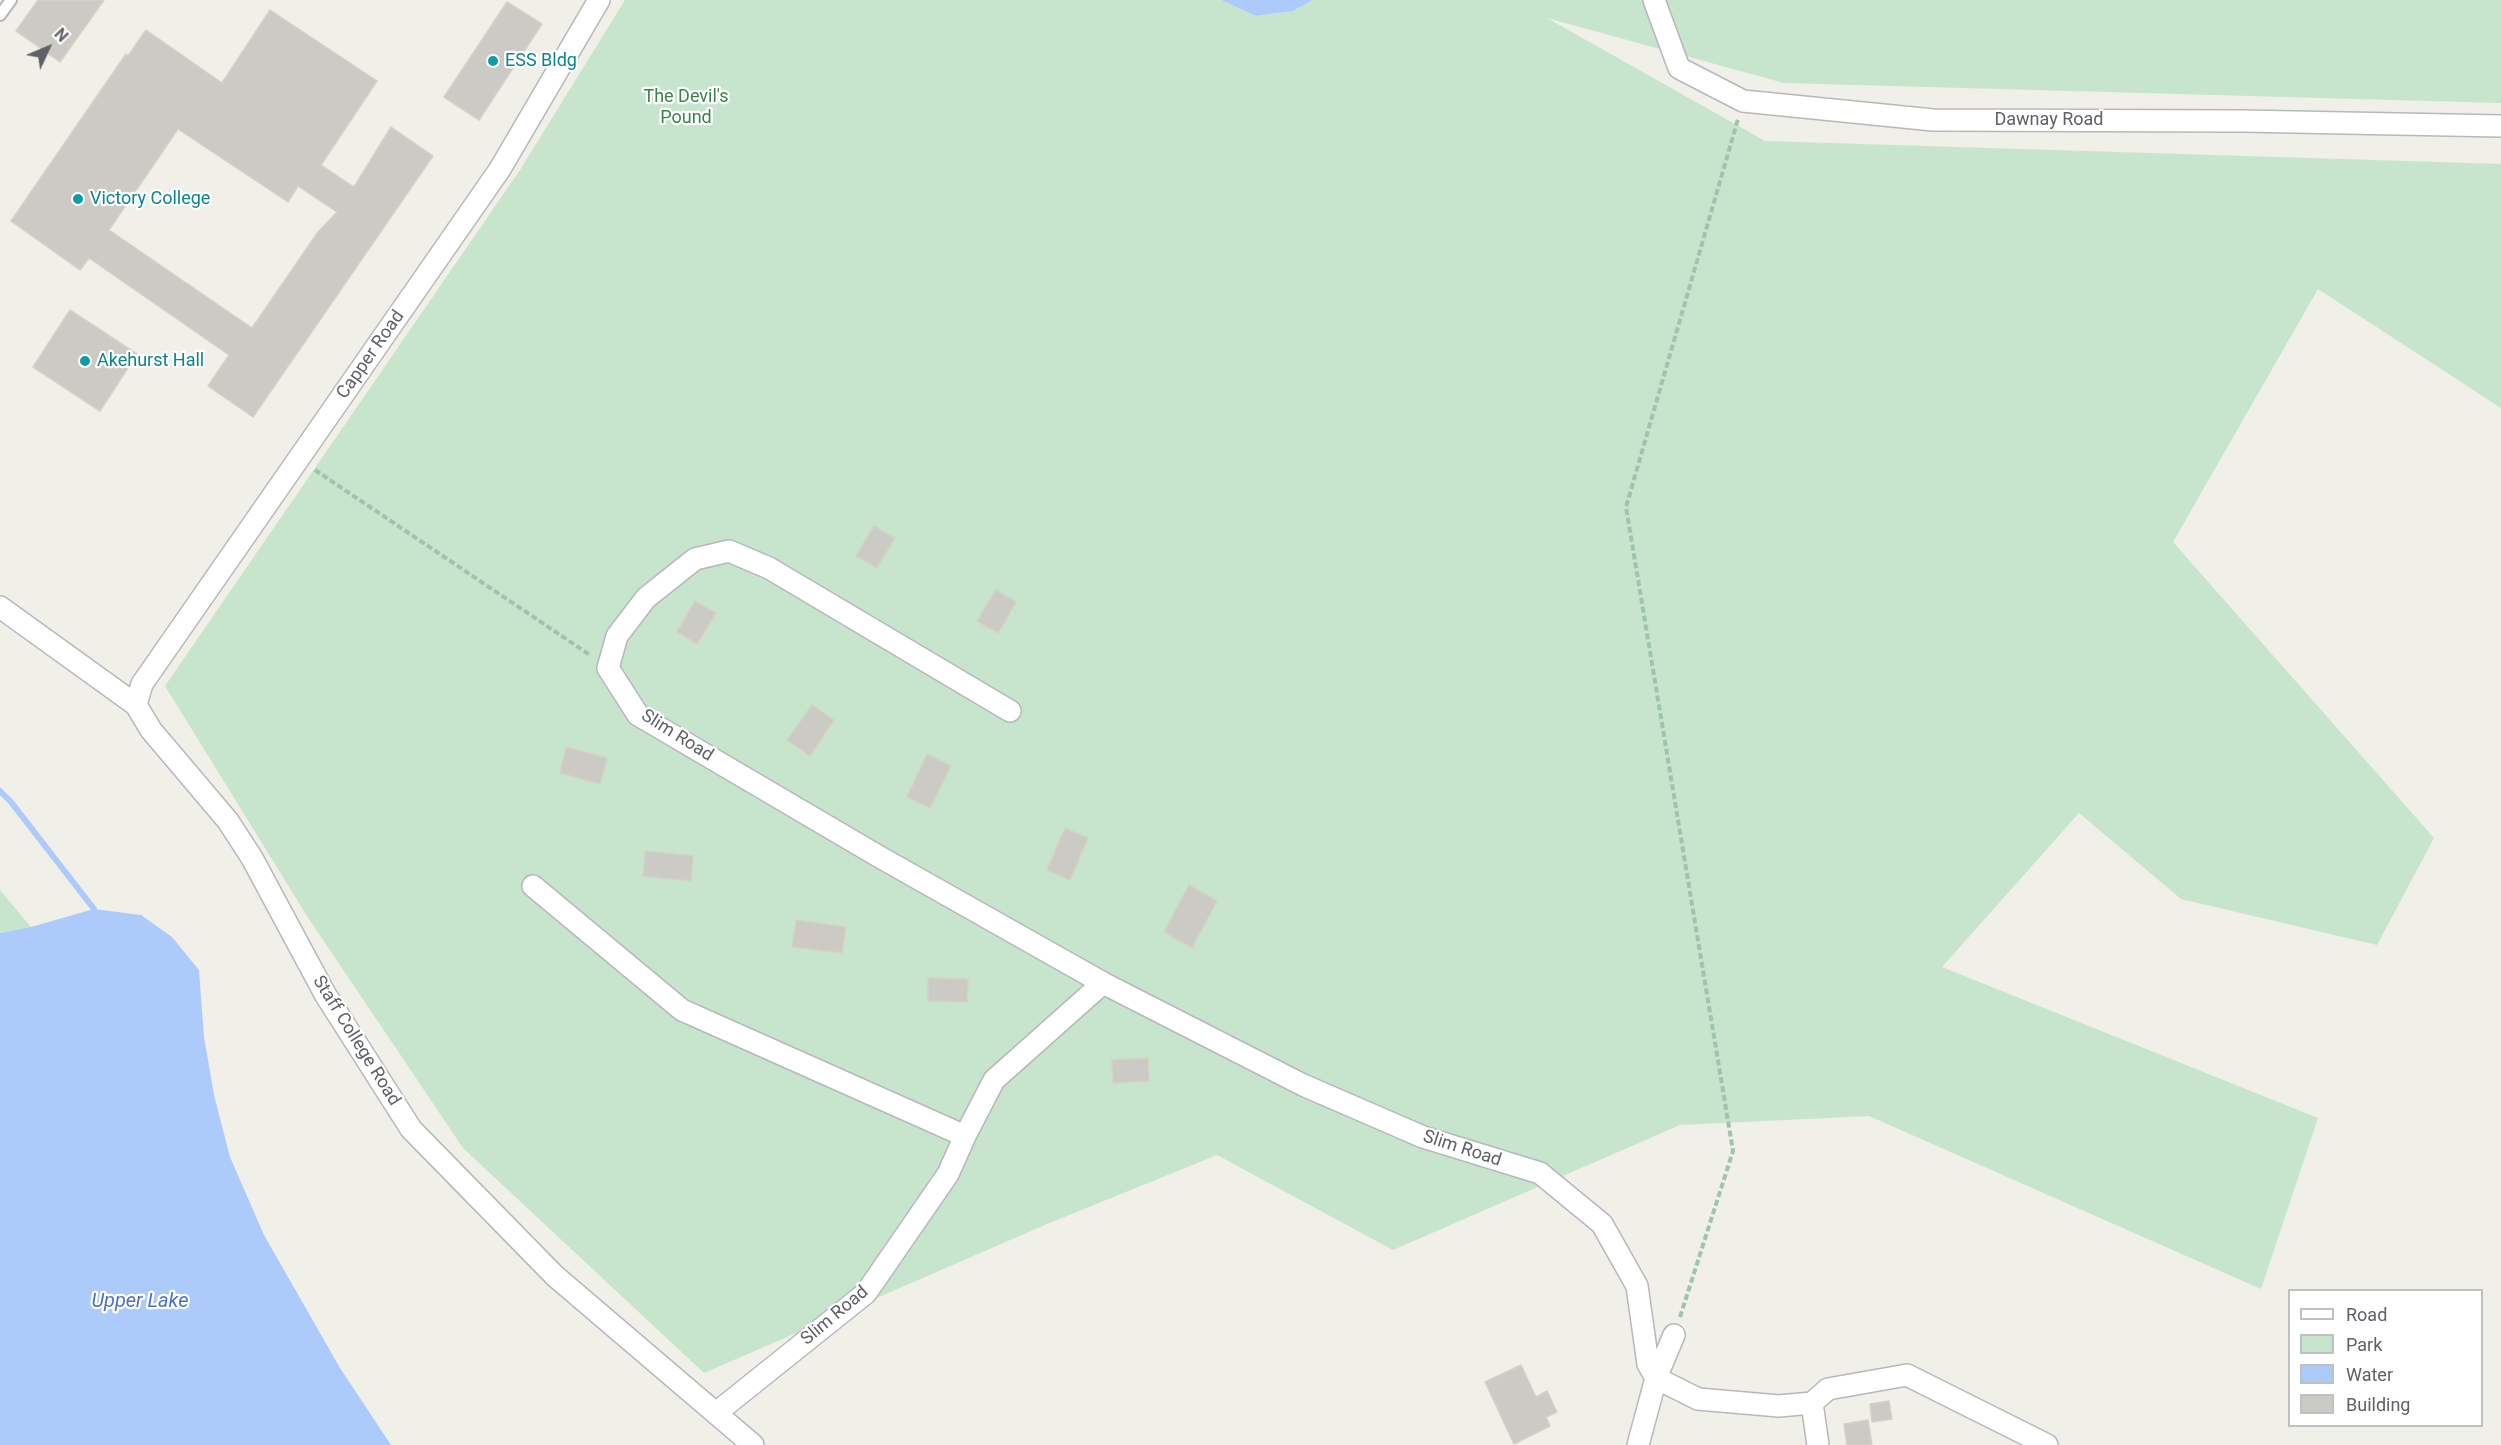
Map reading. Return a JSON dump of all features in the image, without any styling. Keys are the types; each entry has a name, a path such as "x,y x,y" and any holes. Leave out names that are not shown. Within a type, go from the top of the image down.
{"street":[{"name":"Capper Road","path":"136,705 142,684 500,169 599,0"},
{"name":"Dawnay Road","path":"1654,0 1679,68 1743,101 1933,120 2242,121 2501,126"},
{"path":"608,668 617,636 646,598 694,559 729,551 769,568 1010,711"},
{"name":"Staff College Road","path":"0,607 136,705 152,730 228,821 252,858 325,994 411,1129 555,1276 753,1445"},
{"name":"Slim Road","path":"608,668 638,715 878,856 1103,983 1304,1085 1423,1137 1539,1173 1602,1224 1637,1286 1648,1364 1656,1378"},
{"path":"533,886 682,1010 965,1136"},
{"name":"Slim Road","path":"716,1413 866,1293 948,1174 994,1080 1103,983"},
{"path":"1638,1445 1656,1378 1674,1335"},
{"path":"1656,1378 1698,1399 1779,1406 1812,1403 1828,1389 1907,1375 2047,1445"},
{"path":"1812,1403 1818,1445"}],"lane":[{"path":"0,15 11,0"}],"path":[{"path":"1674,1335 1733,1151 1626,507 1743,101"},
{"path":"298,459 608,668"}],"green space":[{"name":"The Devil's Pound","path":"625,0 1221,0 1256,16 1293,11 1313,0 2501,0 2501,103 1784,83 1547,18 1765,141 2501,164 2501,408 2318,289 2173,542 2434,838 2377,945 2181,899 2079,813 1942,967 2318,1118 2261,1289 1869,1116 1680,1125 1393,1250 1217,1155 1047,1224 704,1373 463,1148 307,916 165,686 520,170"},
{"path":"0,890 31,927 0,933"}],"water":[{"path":"1221,0 1313,0 1293,11 1256,16"},
{"name":"Upper Lake","path":"94,909 141,915 172,937 199,970 204,1037 214,1095 230,1157 264,1235 340,1368 391,1445 0,1445 0,933 31,927"}],"building":[{"path":"38,0 104,0 60,62 16,31"},
{"name":"ESS Bldg","path":"507,2 542,24 479,120 444,97"},
{"name":"Victory College","path":"270,10 377,81 321,165 354,187 391,127 433,156 253,417 208,386 229,355 89,258 80,270 11,221 126,54 128,56 146,30 222,83","holes":["178,129 288,202 298,186 337,212 318,232 252,328 109,230"]},
{"name":"Akehurst Hall","path":"70,310 137,354 100,411 33,367"},
{"path":"874,526 895,538 877,568 856,556"},
{"path":"996,590 1016,602 998,633 977,621"},
{"path":"695,601 716,613 697,644 677,632"},
{"path":"812,705 834,720 810,756 787,740"},
{"path":"566,747 607,758 600,784 560,773"},
{"path":"927,754 951,766 930,808 907,797"},
{"path":"1065,828 1088,838 1070,880 1047,870"},
{"path":"645,851 693,856 691,881 643,876"},
{"path":"1189,885 1217,901 1192,948 1164,932"},
{"path":"796,920 846,927 842,953 792,947"},
{"path":"928,978 968,979 967,1002 928,1001"},
{"path":"1148,1058 1149,1081 1113,1083 1112,1060"},
{"path":"1521,1365 1536,1397 1547,1391 1557,1412 1546,1417 1550,1426 1514,1444 1485,1382"},
{"path":"1889,1401 1892,1419 1872,1422 1870,1404"},
{"path":"1868,1420 1872,1445 1847,1445 1844,1424"}],"waterway":[{"path":"0,791 94,909"}],"place":[{"name":"ESS Bldg","path":"493,61"},
{"name":"Victory College","path":"78,199"},
{"name":"Akehurst Hall","path":"85,361"}]}
